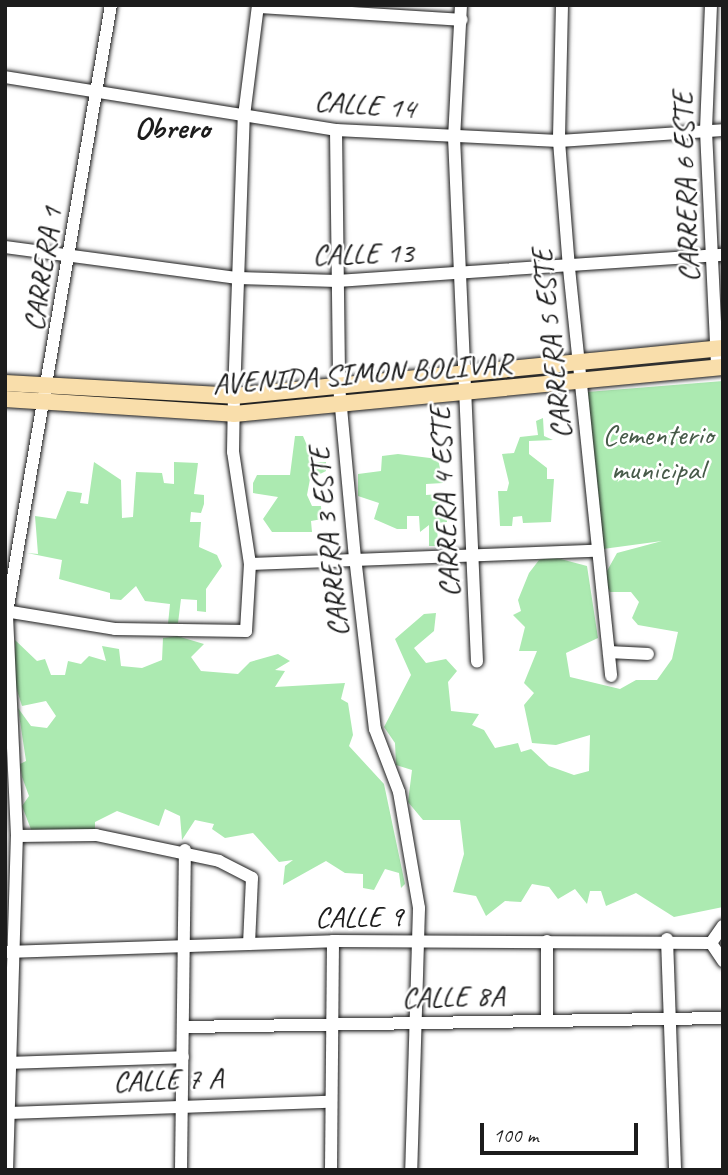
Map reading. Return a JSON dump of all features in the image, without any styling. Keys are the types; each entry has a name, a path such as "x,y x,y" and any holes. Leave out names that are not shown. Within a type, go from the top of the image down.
{"main road":[{"name":"AVENIDA SIMON BOLIVAR","path":"5,399 48,396 234,396 460,376 720,348"},
{"name":"AVENIDA SIMON BOLIVAR","path":"5,383 48,396 234,414 340,403 464,395 720,367"}],"street":[{"name":"CARRERA 1","path":"7,1170 8,952 17,836 6,612 72,258 111,5"},
{"name":"CARRERA 4 ESTE","path":"461,5 454,137 460,376 464,395 475,554 477,661"},
{"name":"CARRERA 5 ESTE","path":"562,5 559,141 577,363 583,383 595,551 611,676"},
{"name":"CARRERA 6 ESTE","path":"711,5 706,131 718,255 720,367"},
{"path":"6,612 116,629 246,631 250,564 233,452 234,396 244,116 258,6 462,20"},
{"name":"CALLE 14","path":"5,77 337,130 559,141 723,130"},
{"name":"CARRERA 3 ESTE","path":"337,130 340,403 375,729 399,792 418,908 415,942"},
{"name":"CALLE 13","path":"5,247 238,278 337,281 458,277 718,255"},
{"path":"250,564 355,557 595,551"},
{"path":"608,652 649,654"},
{"path":"17,836 96,835 185,850 252,878 249,944"},
{"path":"181,1170 185,850"},
{"path":"723,926 711,943 723,961"},
{"path":"667,939 672,1019 675,1170"},
{"name":"CALLE 9","path":"8,952 333,941 667,939 711,943"},
{"path":"331,1170 333,941"},
{"path":"547,941 547,1020"},
{"path":"411,1170 415,942"},
{"name":"CALLE 8A","path":"184,1027 723,1018"},
{"path":"7,1063 183,1058"},
{"name":"CALLE 7 A","path":"8,1113 182,1103 330,1102"}],"green space":[{"name":"Cementerio municipal","path":"723,381 723,907 674,917 636,893 606,906 601,891 590,891 587,904 575,889 558,899 549,887 532,884 521,902 505,901 486,916 476,896 453,892 464,854 460,820 423,820 408,802 412,770 396,765 395,743 384,727 411,675 395,639 424,614 436,613 434,631 414,648 426,663 446,659 457,671 448,682 451,711 479,714 472,725 484,730 495,748 518,743 521,752 531,749 549,766 574,775 589,771 590,735 556,745 532,743 524,705 534,693 524,683 537,651 519,651 525,627 513,615 521,611 518,600 529,573 539,560 553,557 587,566 598,638 566,653 570,677 620,689 636,680 657,680 672,659 678,632 638,625 632,618 639,602 631,592 610,592 603,578 617,553 662,541 603,549 587,392"},
{"path":"543,418 544,436 553,440 529,441 529,454 547,468 547,479 554,479 551,522 523,523 522,516 513,517 512,526 500,526 498,491 507,491 509,483 502,454 514,453 520,437 538,435 536,421"},
{"path":"295,436 303,436 314,462 326,462 326,471 310,479 307,495 312,506 321,506 322,519 311,521 312,532 272,532 263,519 278,497 253,493 253,483 257,475 290,475"},
{"path":"398,454 438,459 443,483 426,484 426,495 440,494 441,508 446,508 447,522 437,523 438,546 429,546 429,525 420,532 419,516 407,516 407,529 397,529 374,519 379,503 358,496 358,474 381,471 382,456"},
{"path":"94,462 121,480 122,518 133,517 136,472 162,473 164,483 174,484 174,462 198,463 194,494 204,495 204,504 201,513 191,512 190,522 201,522 199,547 217,555 222,566 206,589 206,612 197,611 197,600 181,599 178,623 168,624 170,604 145,601 136,586 121,600 110,599 110,593 59,579 62,560 27,553 38,554 35,516 56,519 67,491 82,493 80,503 88,504"},
{"path":"177,636 204,644 191,657 201,671 238,674 250,662 278,654 290,661 275,670 285,671 275,687 345,683 341,699 348,703 353,735 349,746 384,784 405,884 401,888 399,873 385,869 374,890 363,888 363,874 345,873 326,861 283,885 285,866 293,860 279,862 253,833 225,838 212,829 214,824 195,820 182,840 180,816 165,809 159,826 117,811 95,822 95,830 32,832 22,806 29,796 20,764 26,761 18,708 31,726 47,728 56,716 46,701 22,706 15,684 15,640 37,661 45,659 51,675 65,675 68,661 81,664 89,656 106,661 102,646 119,649 121,666 142,668 162,660 163,638"}],"district":[{"name":"Obrero","path":"172,128"}]}
